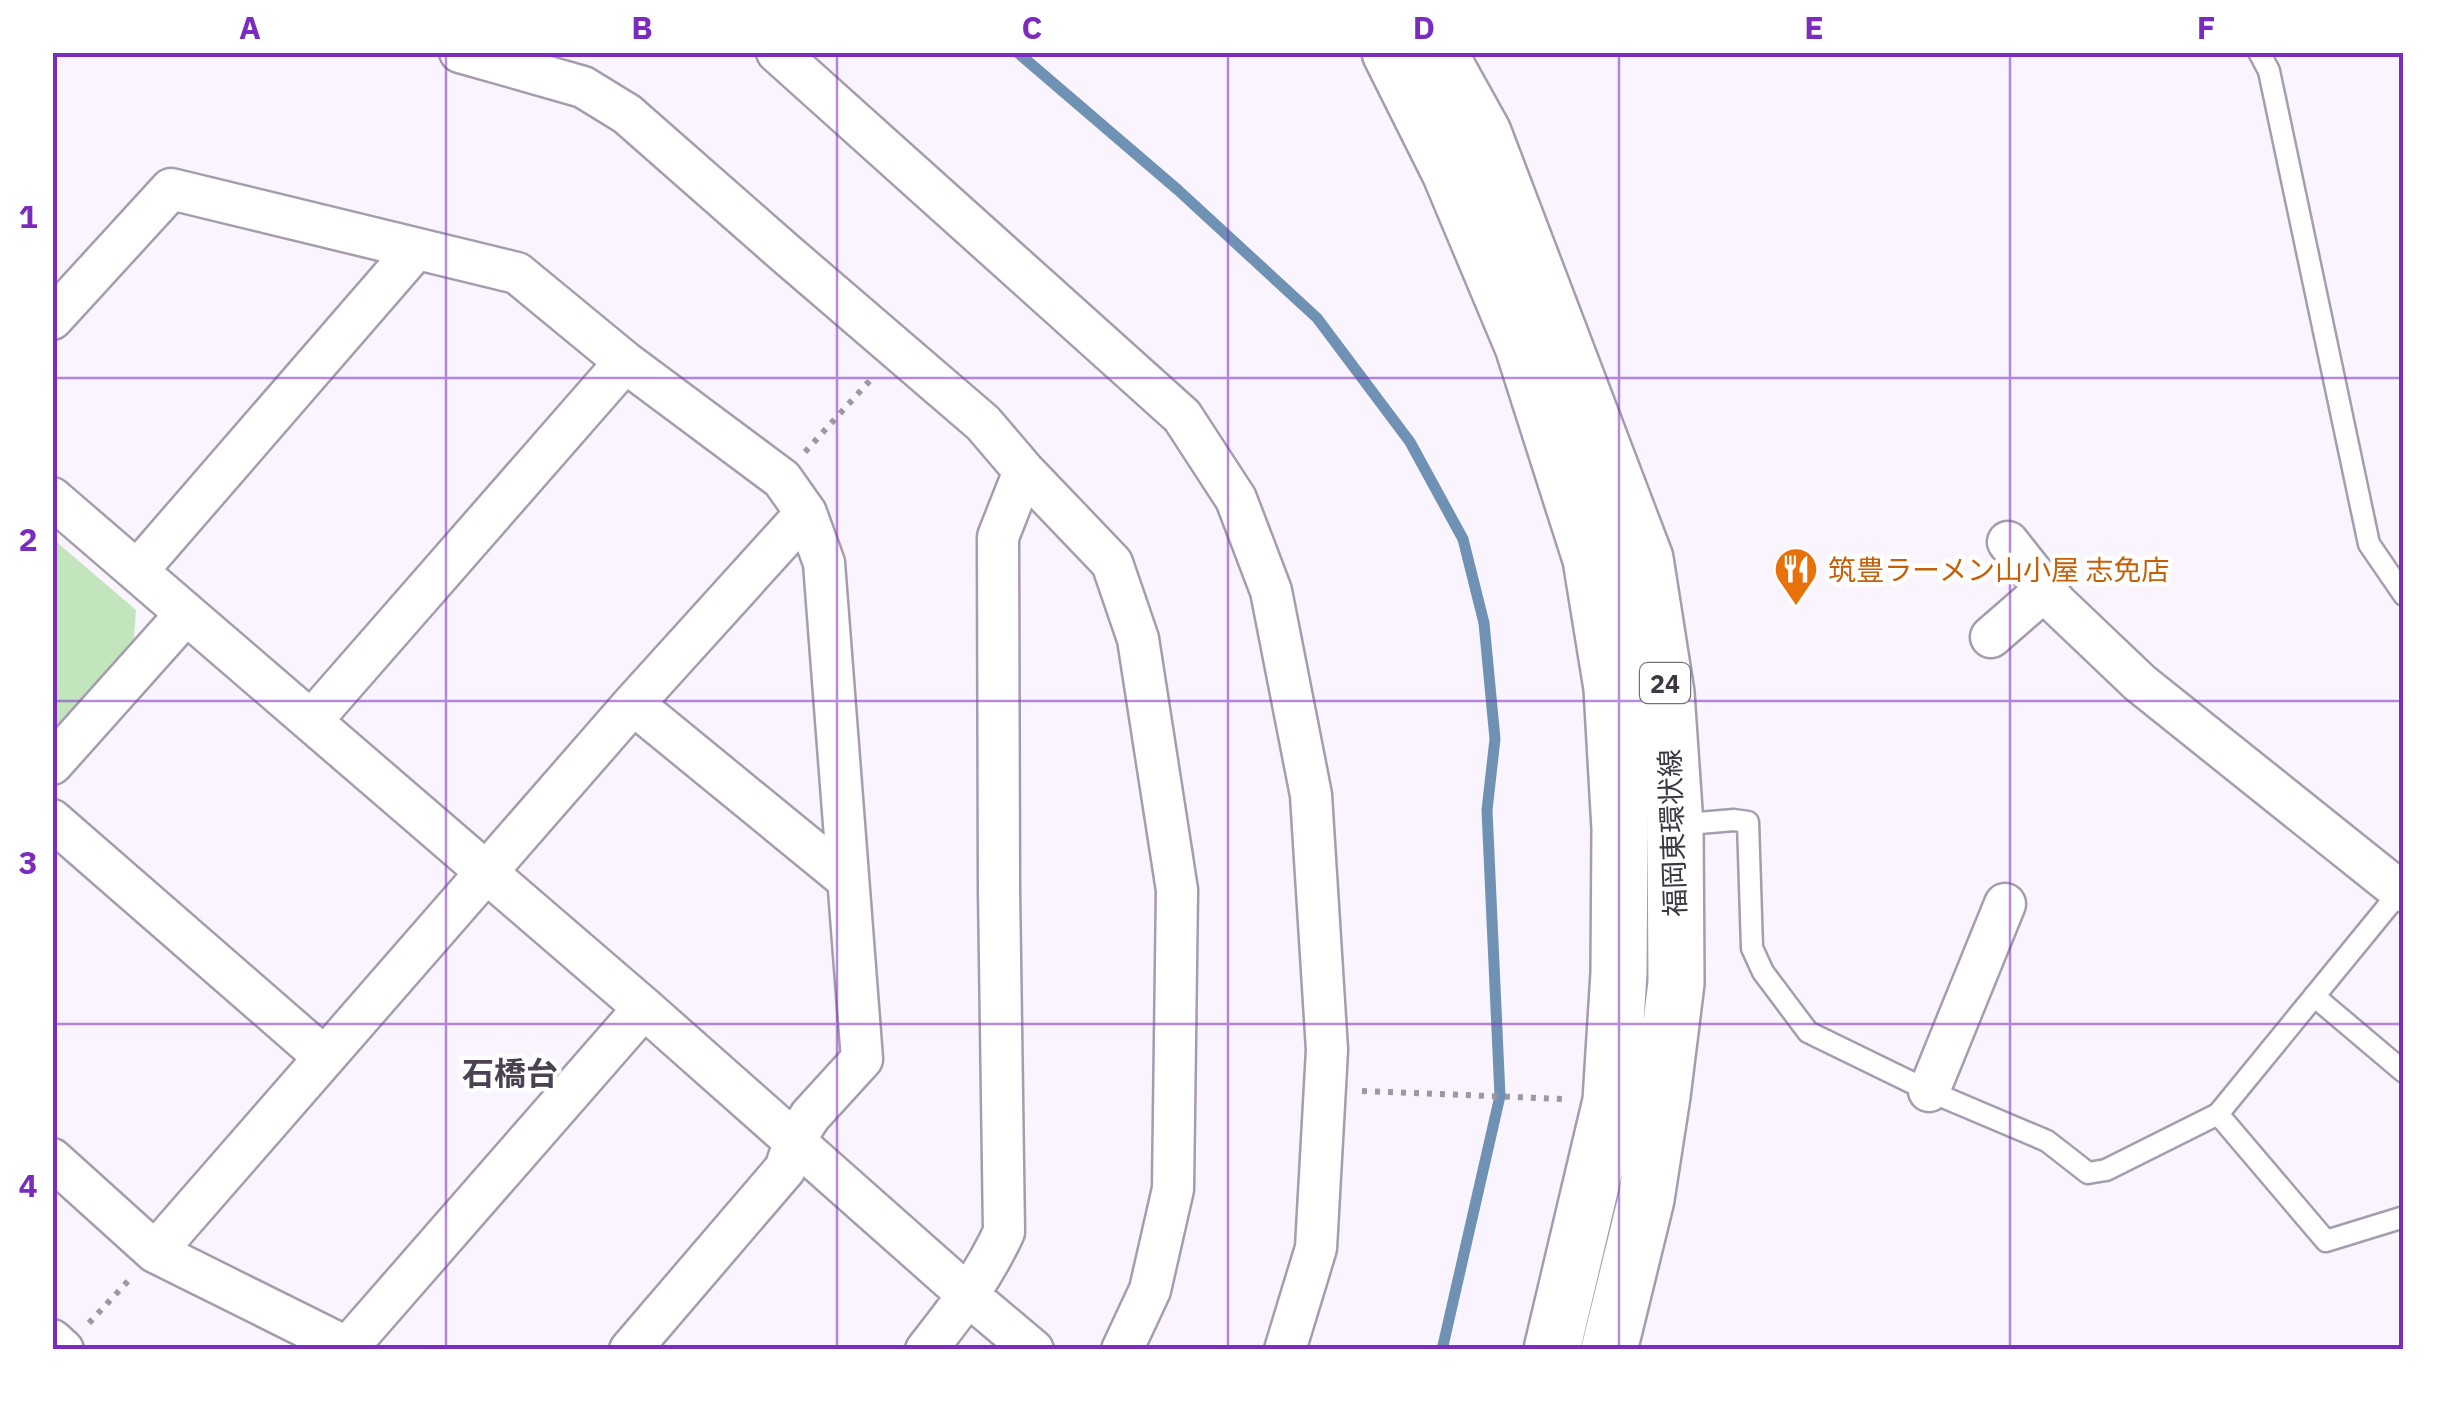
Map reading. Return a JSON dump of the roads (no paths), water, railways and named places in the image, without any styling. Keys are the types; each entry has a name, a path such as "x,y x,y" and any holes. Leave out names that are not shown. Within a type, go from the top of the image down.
{"main road":[{"name":"福岡東環状線","path":"1390,52 1450,172 1523,346 1592,559 1612,688 1620,828 1619,972 1611,1101 1552,1350"},
{"name":"福岡東環状線","path":"1438,52 1483,133 1646,559 1666,693 1674,826 1676,983 1646,1199 1608,1350"}],"street":[{"path":"460,52 550,64 627,114 983,424 1112,564 1138,639 1177,890 1173,1189 1150,1290 1122,1350"},
{"path":"777,52 1182,416 1236,500 1272,591 1312,795 1328,1050 1316,1248 1284,1350"},
{"path":"52,320 171,189 517,273 625,362 782,478 806,513 824,563 862,1059 810,1116 795,1140 785,1169 630,1350"},
{"path":"138,571 416,249"},
{"path":"312,720 625,362"},
{"path":"926,1350 987,1268 1004,1232 998,537 1024,470"},
{"path":"52,498 644,1008 1033,1350"},
{"path":"155,1252 633,704 806,513"},
{"path":"2008,542 2056,604 2140,683 2402,889"},
{"path":"1991,637 2045,590"},
{"path":"52,764 186,614"},
{"path":"633,704 848,880"},
{"path":"52,820 324,1057"},
{"path":"1929,1091 2005,904"},
{"path":"52,1160 155,1252 350,1348 644,1008"}],"lane":[{"path":"2259,52 2269,71 2369,544 2404,595"},
{"path":"1674,826 1748,822 1752,948 1763,972 1808,1032 1929,1091 2047,1141 2088,1173 2106,1170 2218,1114 2402,889"},
{"path":"2314,996 2404,1072"},
{"path":"2218,1114 2326,1240 2404,1218"}],"waterway":[{"path":"1017,52 1178,190 1317,318 1410,442 1463,539 1484,623 1495,739 1487,810 1500,1096 1442,1350"}],"place":[{"name":"筑豊ラーメン山小屋 志免店","path":"1796,607"}],"district":[{"name":"石橋台","path":"510,1073"}]}
